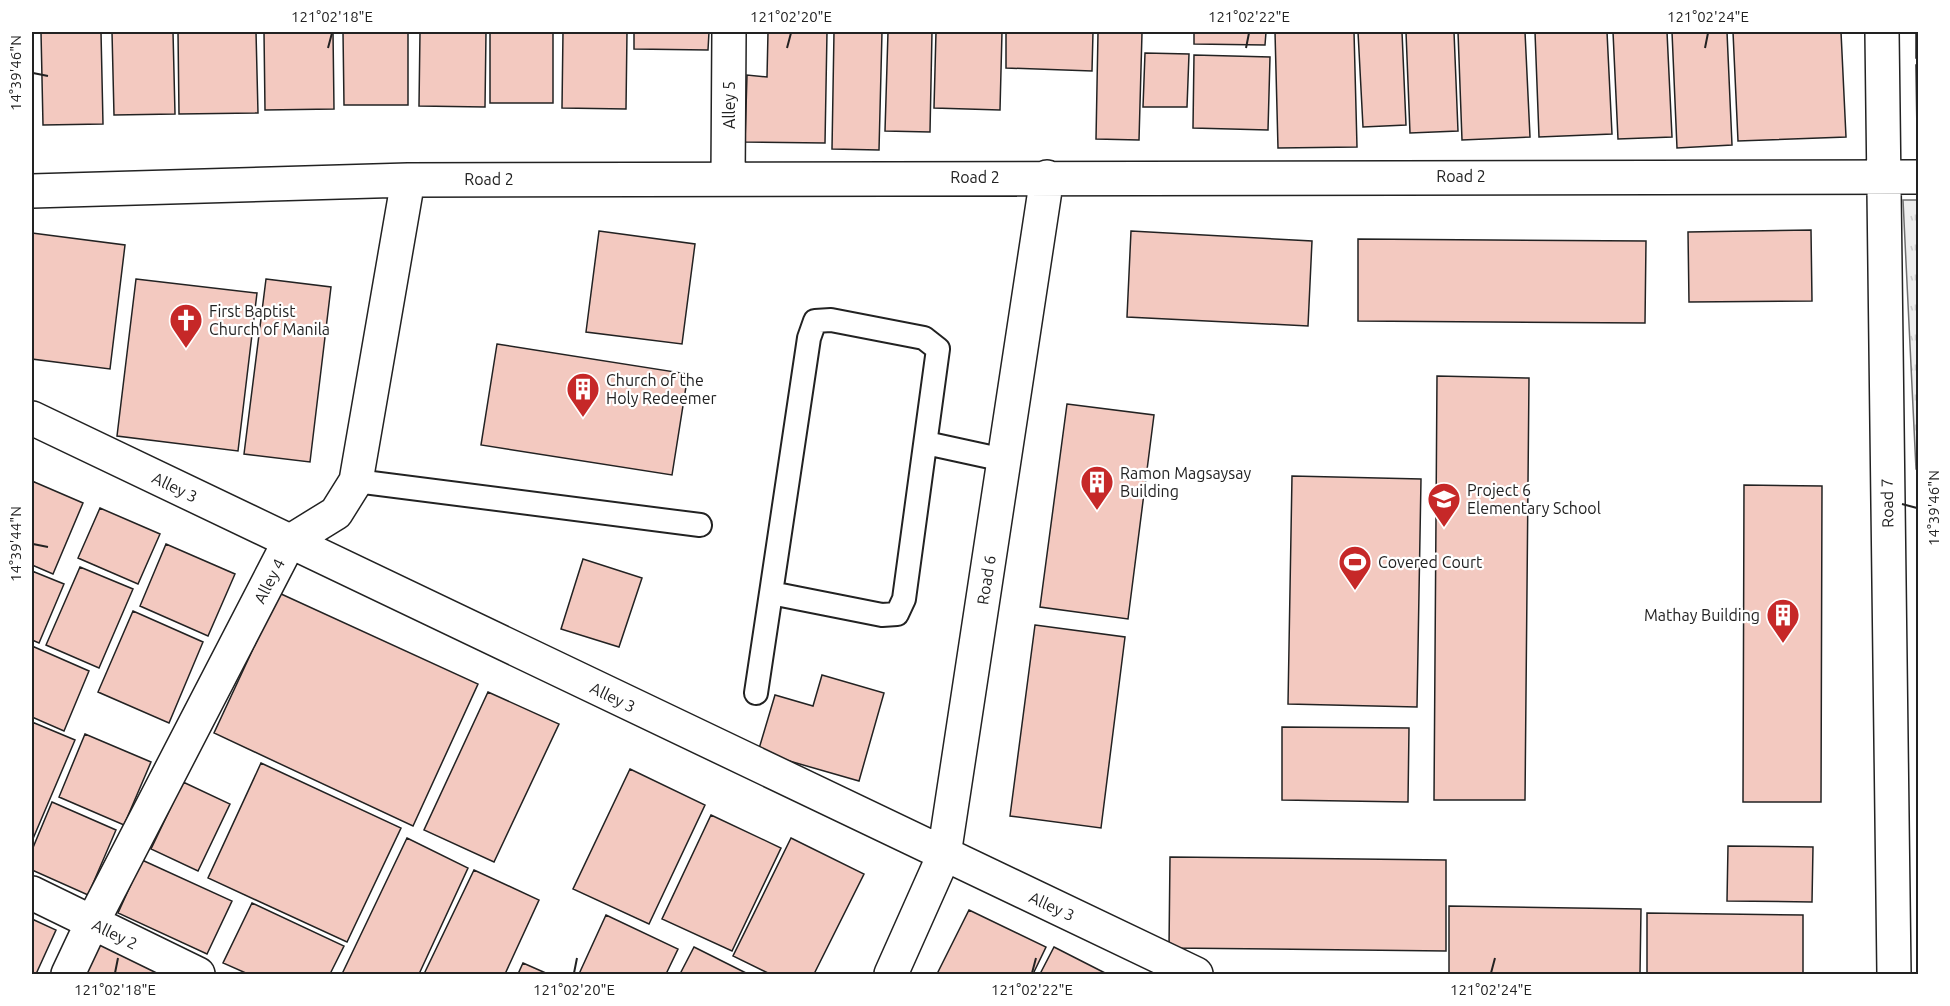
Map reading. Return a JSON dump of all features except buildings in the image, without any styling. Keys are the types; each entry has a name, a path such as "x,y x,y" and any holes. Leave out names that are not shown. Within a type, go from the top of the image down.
{"street":[{"name":"Alley 5","path":"728,179 729,32"},
{"name":"Road 7","path":"1882,32 1882,176 1894,975"},
{"name":"Road 6","path":"891,975 944,855 1047,177"},
{"name":"Road 2","path":"32,191 408,180 1918,177"},
{"name":"Alley 4","path":"68,975 92,923 289,542 336,513 356,481 408,180"},
{"name":"Alley 3","path":"32,418 1196,975"},
{"name":"Alley 2","path":"32,893 198,975"}],"lane":[{"path":"756,693 809,338 815,321 831,320 924,338 938,349 904,599 897,614 882,615 771,593"},
{"path":"926,443 1004,460"},
{"path":"356,481 700,525"}],"green space":[{"path":"1903,200 1918,200 1918,469 1916,469"}],"place":[{"name":"First Baptist Church of Manila","path":"186,349"},
{"name":"Church of the Holy Redeemer","path":"583,418"},
{"name":"Ramon Magsaysay Building","path":"1097,511"},
{"name":"Project 6 Elementary School","path":"1444,528"},
{"name":"Covered Court","path":"1355,591"},
{"name":"Mathay Building","path":"1783,644"}]}
